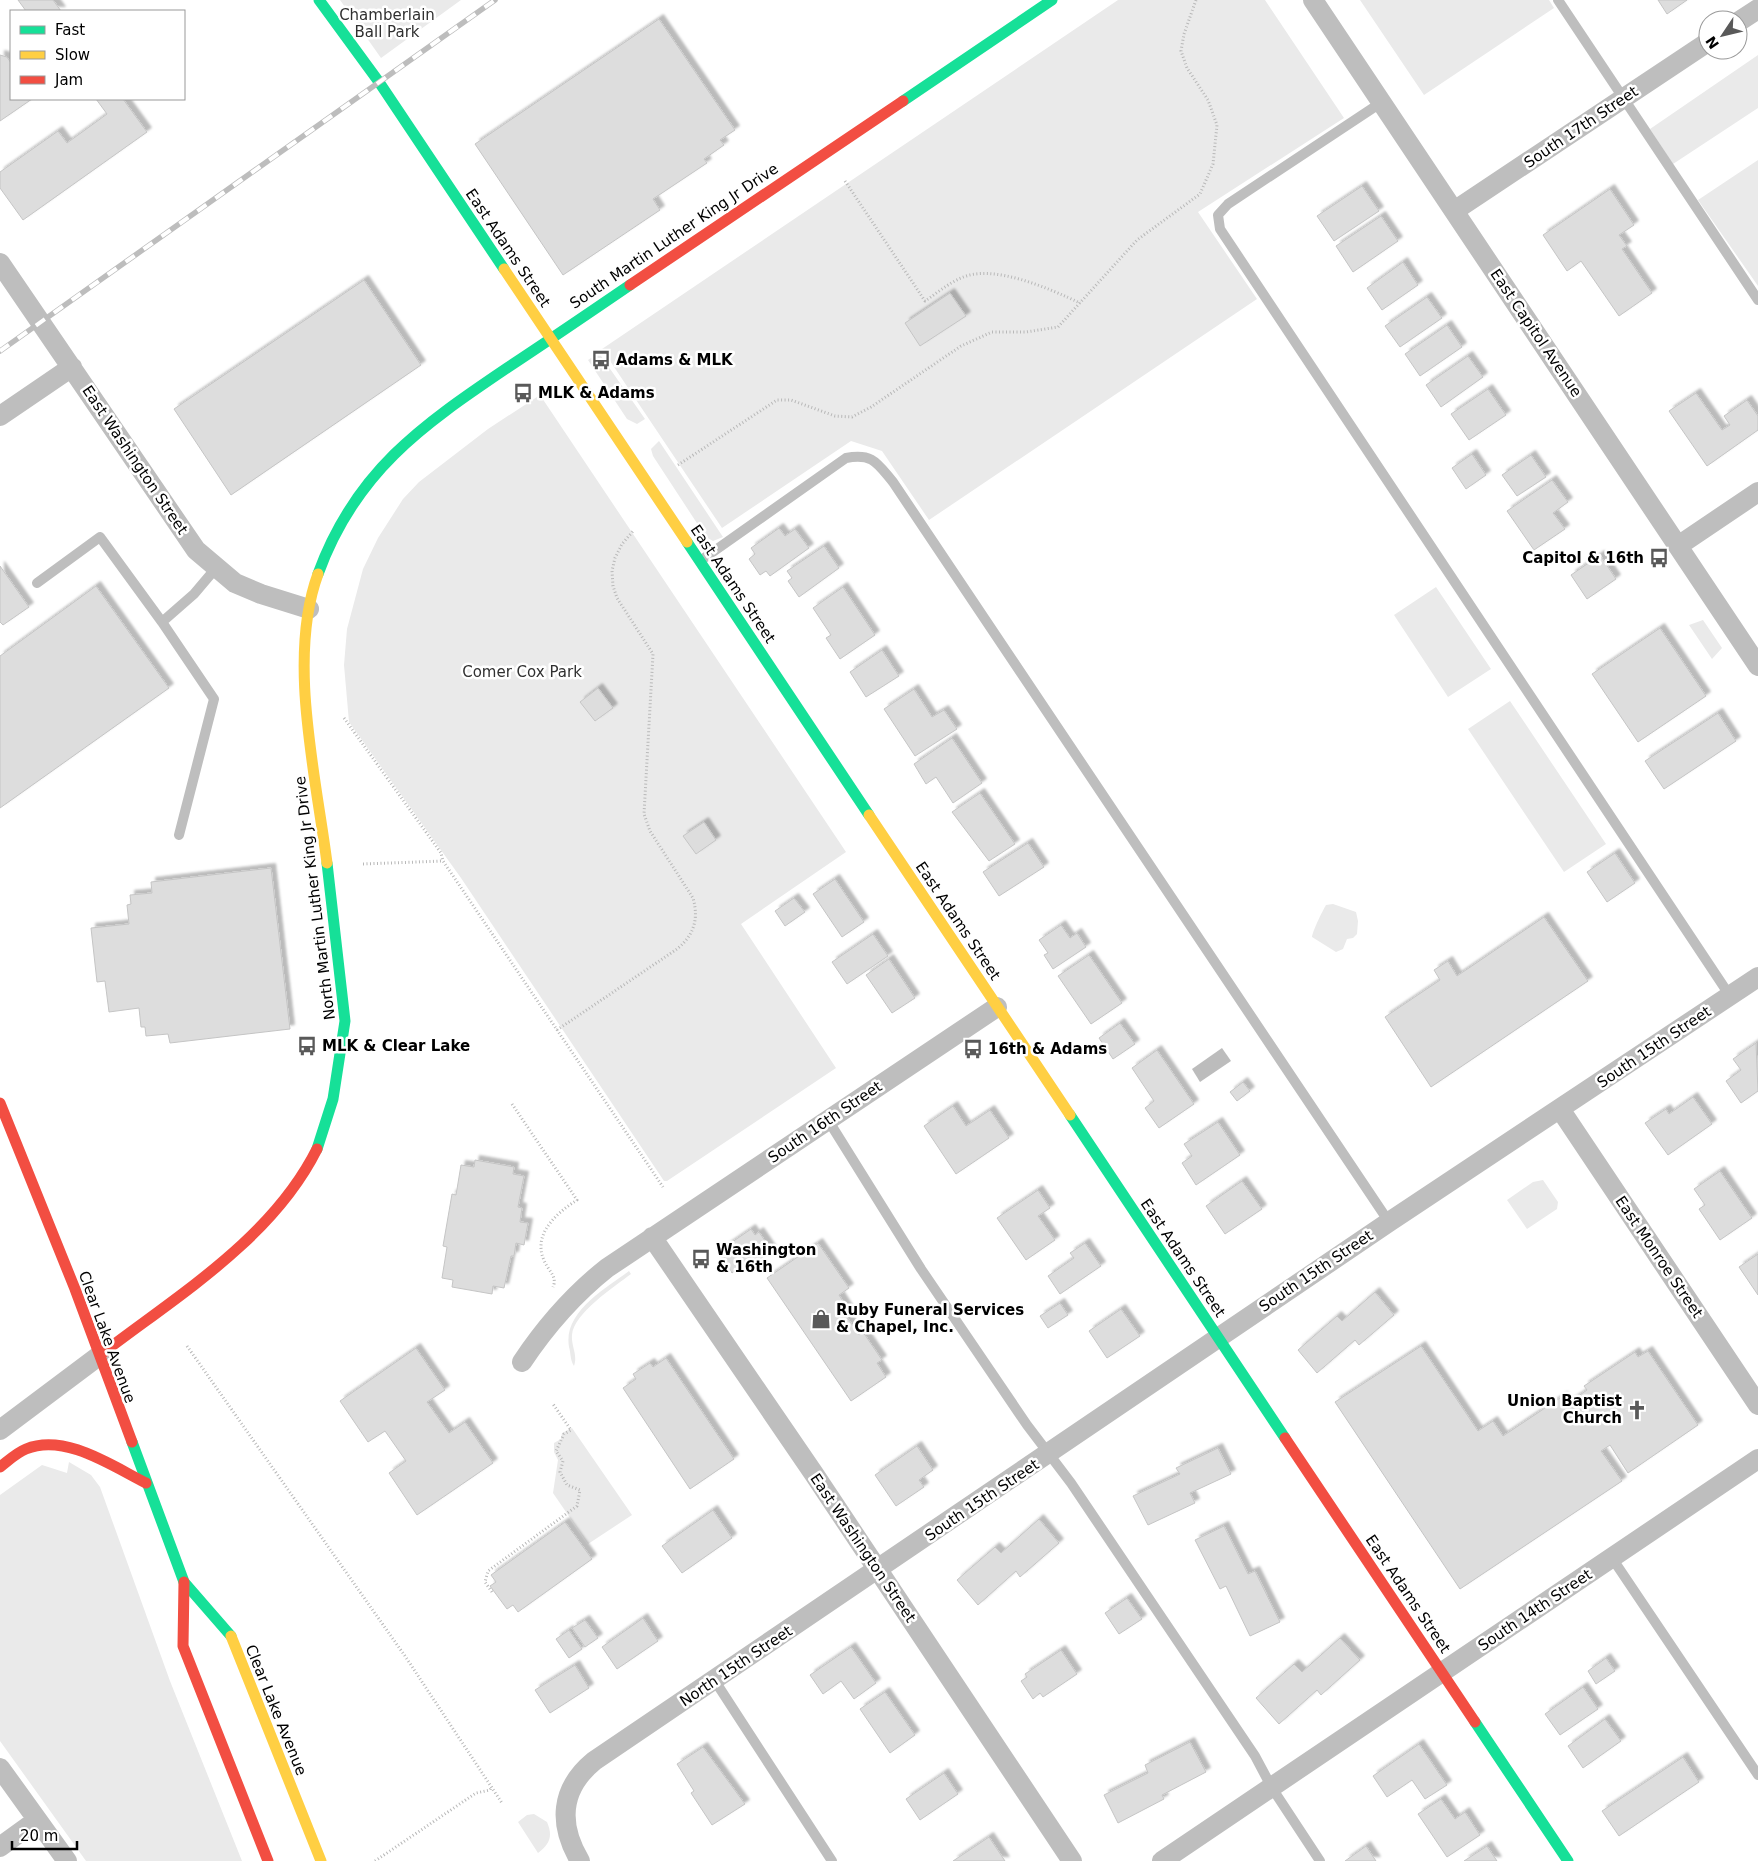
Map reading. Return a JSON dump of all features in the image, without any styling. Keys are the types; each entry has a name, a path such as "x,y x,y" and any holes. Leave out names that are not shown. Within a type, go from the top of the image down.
{"street":[{"name":"East Adams Street","path":"319,0 379,82 1568,1861"},
{"name":"South Martin Luther King Jr Drive","path":"309,609 331,542 343,517 374,472 415,432 550,338 1052,0"},
{"name":"East Capitol Avenue","path":"1314,0 1758,666"},
{"name":"South 17th Street","path":"1454,211 1698,49"},
{"name":"East Washington Street","path":"0,263 196,550 235,582 261,594 309,609"},
{"path":"0,416 72,367"},
{"path":"1678,546 1758,492"},
{"name":"North Martin Luther King Jr Drive","path":"100,1356 220,1264 254,1236 274,1216 304,1173 319,1144 330,1111 339,1069 345,1021 307,711 305,654 309,609"},
{"name":"South 15th Street","path":"878,1570 1389,1222 1758,977"},
{"name":"South 16th Street","path":"522,1362 546,1327 583,1287 652,1237 997,1007"},
{"name":"Clear Lake Avenue","path":"0,1103 100,1356 184,1582 230,1634 321,1861"},
{"name":"East Monroe Street","path":"1560,1110 1758,1405"},
{"name":"East Washington Street","path":"652,1237 878,1570 1072,1861"},
{"path":"0,1430 100,1356"},
{"path":"0,1467 27,1448 54,1446 71,1448 98,1457 146,1483"},
{"name":"South 14th Street","path":"1162,1861 1758,1459"},
{"name":"North 15th Street","path":"580,1861 567,1833 566,1800 575,1783 594,1761 878,1570"},
{"name":"Clear Lake Avenue","path":"184,1582 183,1646 268,1861"},
{"path":"0,1768 67,1861"},
{"path":"0,1847 37,1820"}],"lane":[{"path":"1558,0 1758,300"},
{"path":"1382,102 1228,204 1218,215 1220,229 1730,996"},
{"path":"699,561 846,458 862,455 875,462 893,482 1389,1222"},
{"path":"37,583 100,537 162,622 214,699 179,835"},
{"path":"162,622 194,594 216,568"},
{"path":"828,1120 921,1269 1049,1454 1071,1482 1249,1747 1272,1788 1320,1861"},
{"path":"1612,1558 1758,1775"},
{"path":"715,1680 832,1861"}],"path":[{"path":"678,465 777,400 791,400 835,416 852,417 871,407 960,346 992,332 1026,332 1058,326 1137,240 1200,194 1212,164 1217,125 1208,100 1187,68 1181,51 1184,34 1196,0"},
{"path":"845,181 925,301 962,277 988,272 1050,289 1080,303"},
{"path":"557,1030 678,949 692,933 695,923 696,907 693,898 650,831 644,814 653,654 618,598 613,586 612,571 615,558 622,544 634,530"},
{"path":"344,718 441,853 443,860 663,1187"},
{"path":"363,864 443,860"},
{"path":"512,1104 578,1201 550,1220 544,1238 543,1255 554,1277 553,1287"},
{"path":"187,1346 411,1664 502,1803"},
{"path":"492,1592 485,1582 488,1571 578,1506 580,1490 567,1485 560,1472 562,1461 556,1451 564,1434 571,1430 552,1404"},
{"path":"375,1861 476,1793 490,1790 492,1787"}],"green space":[{"name":"Chamberlain Ball Park","path":"340,0 461,0 381,58"},
{"path":"1118,0 1265,0 1344,118 1198,212 1257,299 929,520 882,451 851,441 722,528 602,349"},
{"path":"1360,0 1549,0 1554,8 1424,95"},
{"path":"1758,55 1758,108 1673,164 1650,129"},
{"path":"1758,160 1758,286 1698,200"},
{"path":"599,353 645,419 637,424 627,419 588,360"},
{"name":"Comer Cox Park","path":"540,395 846,852 741,924 836,1068 667,1181 664,1181 461,878 349,722 344,665 347,629 363,569 378,538 403,499 419,482 488,429"},
{"path":"659,441 723,537 713,541 706,537 653,456 651,449"},
{"path":"1436,587 1491,669 1448,697 1394,615"},
{"path":"1703,620 1722,648 1712,659 1689,625"},
{"path":"1510,701 1606,844 1564,872 1468,729"},
{"path":"1333,904 1356,912 1358,921 1357,934 1353,938 1347,939 1343,949 1336,952 1312,937 1326,905"},
{"path":"1543,1180 1558,1202 1557,1209 1527,1229 1507,1200 1533,1182"},
{"path":"629,1271 631,1274 587,1309 574,1327 572,1343 575,1358 574,1366 569,1347 569,1334 572,1323 588,1303"},
{"path":"572,1428 632,1515 588,1544 553,1493 558,1460 554,1452 554,1443 561,1439 562,1433"},
{"path":"69,1462 91,1475 100,1487 170,1681 242,1861 86,1861 0,1741 0,1495 42,1465 67,1473"},
{"path":"534,1814 547,1822 550,1831 548,1843 538,1853 518,1822 527,1815"}],"shaded area":[{"path":"1222,1048 1231,1061 1200,1082 1192,1069"}],"building":[{"path":"18,0 53,0 60,10 25,10"},
{"path":"1658,0 1687,0 1667,14"},
{"path":"659,19 735,130 720,140 724,145 704,159 707,163 653,199 660,210 563,275 475,144"},
{"path":"0,55 7,57 10,62 10,100 31,100 0,121"},
{"path":"97,100 124,100 147,132 23,220 0,188 0,172 58,131 67,143 107,114"},
{"path":"1362,186 1379,211 1334,241 1317,216"},
{"path":"1610,189 1634,225 1619,235 1627,246 1622,249 1652,293 1619,316 1581,261 1567,271 1543,235"},
{"path":"1381,216 1398,241 1353,272 1336,246"},
{"path":"1403,262 1418,285 1382,310 1367,288"},
{"path":"364,280 421,365 231,495 174,409"},
{"path":"950,293 966,316 920,346 905,323"},
{"path":"1427,297 1442,318 1400,347 1385,326"},
{"path":"1447,325 1462,347 1420,376 1405,354"},
{"path":"1468,356 1483,377 1441,407 1426,385"},
{"path":"1488,389 1506,415 1469,440 1451,414"},
{"path":"1696,393 1722,430 1730,425 1724,416 1747,400 1758,416 1758,430 1707,466 1669,411"},
{"path":"1472,454 1486,475 1466,489 1452,468"},
{"path":"1531,455 1546,477 1517,496 1502,475"},
{"path":"1552,480 1568,502 1553,513 1565,529 1534,550 1507,511"},
{"path":"779,528 785,536 795,529 809,548 770,576 766,571 760,575 749,559 755,554 751,548"},
{"path":"824,546 839,568 799,597 788,581 792,578 787,571"},
{"path":"1600,555 1616,579 1587,599 1571,575"},
{"path":"0,566 29,607 3,625 0,622"},
{"path":"96,586 169,688 0,808 0,656"},
{"path":"843,587 875,635 840,659 826,638 831,635 813,608"},
{"path":"1660,628 1706,696 1638,742 1592,674"},
{"path":"882,650 899,676 866,697 850,672"},
{"path":"598,688 613,708 595,721 580,702"},
{"path":"914,689 932,717 944,710 957,729 915,756 884,709"},
{"path":"1718,713 1736,741 1664,789 1645,761"},
{"path":"952,738 982,783 953,803 936,777 926,784 914,764"},
{"path":"980,793 1015,844 989,861 952,812"},
{"path":"704,822 716,840 696,854 683,836"},
{"path":"1028,843 1044,867 999,896 983,872"},
{"path":"1615,853 1635,883 1607,902 1587,872"},
{"path":"271,868 290,1029 170,1043 168,1034 146,1036 145,1027 141,1027 139,1008 109,1012 105,981 97,982 91,928 129,924 127,905 131,904 130,895 152,893 151,882"},
{"path":"835,879 864,922 842,937 813,894"},
{"path":"794,898 805,912 785,926 775,911"},
{"path":"1544,917 1588,981 1431,1087 1385,1017 1440,980 1434,970 1448,961 1457,976"},
{"path":"1061,925 1070,938 1077,933 1086,947 1053,969 1044,955 1048,953 1039,940"},
{"path":"873,934 888,956 847,984 832,962"},
{"path":"1089,955 1122,1003 1091,1024 1058,976"},
{"path":"889,959 915,998 892,1013 866,975"},
{"path":"1120,1023 1135,1044 1113,1059 1099,1038"},
{"path":"1756,1043 1758,1091 1741,1103 1726,1081 1741,1070 1733,1059"},
{"path":"1157,1050 1194,1104 1159,1128 1145,1108 1154,1101 1132,1068"},
{"path":"1243,1082 1250,1091 1237,1101 1230,1092"},
{"path":"1693,1097 1712,1124 1668,1155 1645,1123 1666,1109 1669,1114"},
{"path":"953,1106 966,1126 990,1110 1009,1138 956,1174 924,1126"},
{"path":"1218,1122 1240,1155 1196,1185 1182,1163 1192,1156 1184,1144"},
{"path":"475,1160 514,1167 513,1174 524,1176 518,1207 522,1208 520,1222 528,1223 524,1245 516,1243 504,1288 493,1286 492,1294 452,1287 453,1280 442,1278 447,1247 443,1246 452,1194 456,1195 461,1165 474,1167"},
{"path":"1720,1171 1752,1218 1720,1240 1699,1209 1705,1205 1694,1189"},
{"path":"1242,1181 1262,1209 1225,1234 1206,1206"},
{"path":"1038,1190 1050,1208 1038,1216 1055,1240 1026,1260 997,1218"},
{"path":"751,1229 755,1235 759,1232 772,1251 739,1273 736,1270 732,1273 721,1256 725,1253 722,1249"},
{"path":"818,1243 849,1288 839,1295 849,1311 845,1314 859,1335 863,1332 882,1360 877,1363 886,1377 851,1401 767,1278"},
{"path":"1085,1243 1101,1266 1060,1294 1048,1276 1074,1258 1070,1253"},
{"path":"1758,1254 1758,1295 1739,1267"},
{"path":"1375,1292 1394,1315 1359,1345 1355,1340 1317,1373 1298,1350 1337,1316 1342,1321"},
{"path":"1060,1303 1068,1315 1048,1328 1040,1316"},
{"path":"1121,1309 1140,1336 1107,1358 1089,1331"},
{"path":"1421,1346 1478,1431 1493,1421 1503,1436 1563,1396 1568,1403 1587,1390 1584,1386 1635,1352 1638,1357 1648,1351 1698,1425 1628,1473 1610,1445 1601,1451 1622,1481 1460,1589 1335,1402"},
{"path":"416,1348 445,1390 427,1402 449,1433 465,1422 493,1463 417,1515 389,1473 406,1461 385,1431 368,1442 340,1401"},
{"path":"666,1358 734,1459 690,1489 623,1388 636,1379 633,1374 650,1363 653,1367"},
{"path":"917,1446 933,1470 919,1480 924,1487 896,1506 875,1475"},
{"path":"1218,1448 1231,1474 1190,1493 1195,1503 1148,1525 1133,1496 1180,1474 1176,1468"},
{"path":"713,1510 732,1538 682,1573 662,1546"},
{"path":"1039,1519 1059,1543 1020,1577 1016,1571 978,1605 957,1580 995,1547 1001,1553"},
{"path":"565,1522 592,1559 518,1612 513,1605 507,1609 490,1586 496,1582 491,1575"},
{"path":"1224,1526 1248,1574 1255,1571 1280,1622 1250,1636 1226,1586 1220,1589 1195,1540"},
{"path":"1127,1598 1142,1619 1119,1634 1105,1613"},
{"path":"643,1618 658,1641 617,1669 602,1647"},
{"path":"585,1620 598,1638 585,1647 572,1628"},
{"path":"569,1630 582,1649 569,1658 556,1639"},
{"path":"1340,1638 1360,1660 1321,1695 1317,1690 1279,1724 1256,1698 1294,1664 1302,1672"},
{"path":"851,1647 876,1683 854,1699 841,1681 823,1694 810,1675"},
{"path":"1061,1650 1077,1674 1043,1697 1040,1693 1033,1699 1021,1681 1027,1677 1025,1674"},
{"path":"1606,1658 1615,1671 1596,1684 1588,1671"},
{"path":"575,1665 589,1688 550,1713 535,1690"},
{"path":"1583,1687 1598,1709 1560,1735 1545,1714"},
{"path":"885,1692 915,1735 890,1753 860,1709"},
{"path":"1605,1719 1621,1741 1583,1768 1568,1746"},
{"path":"1190,1742 1206,1772 1162,1795 1164,1799 1118,1823 1104,1795 1148,1773 1145,1765"},
{"path":"1419,1744 1447,1785 1425,1799 1412,1780 1387,1797 1373,1776"},
{"path":"703,1747 745,1804 712,1825 691,1793 694,1791 677,1764"},
{"path":"1683,1757 1699,1782 1619,1836 1602,1811"},
{"path":"944,1773 958,1794 920,1820 906,1799"},
{"path":"1441,1799 1455,1819 1465,1812 1480,1835 1447,1857 1418,1814"},
{"path":"989,1837 1005,1861 953,1861"},
{"path":"1366,1846 1376,1861 1345,1861"},
{"path":"1487,1846 1497,1861 1464,1861"}],"railway":[{"path":"0,351 495,0"}],"traffic: fast":[{"path":"319,0 379,82 504,269"},
{"path":"903,101 1052,0"},
{"path":"318,574 333,538 351,507 371,479 394,455 446,410 630,285"},
{"path":"687,542 869,815"},
{"path":"317,1149 333,1099 345,1021 327,863"},
{"path":"1070,1115 1285,1438"},
{"path":"132,1442 184,1582 231,1636"},
{"path":"1475,1722 1568,1861"}],"traffic: slow":[{"path":"504,269 687,542"},
{"path":"318,574 309,607 305,642 304,679 311,755 327,863"},
{"path":"869,815 1070,1115"},
{"path":"231,1636 321,1861"}],"traffic: jam":[{"path":"630,285 903,101"},
{"path":"0,1103 75,1289 132,1442"},
{"path":"100,1355 191,1287 249,1238 275,1211 298,1181 317,1149"},
{"path":"1285,1438 1475,1722"},
{"path":"0,1467 26,1449 41,1445 56,1445 88,1454 146,1483"},
{"path":"184,1582 183,1646 268,1861"}],"place":[{"name":"Adams & MLK","path":"601,360"},
{"name":"MLK & Adams","path":"523,393"},
{"name":"Capitol & 16th","path":"1659,558"},
{"name":"MLK & Clear Lake","path":"307,1046"},
{"name":"16th & Adams","path":"973,1049"},
{"name":"Washington & 16th","path":"701,1259"},
{"name":"Ruby Funeral Services & Chapel, Inc.","path":"821,1319"},
{"name":"Union Baptist Church","path":"1637,1410"}]}
